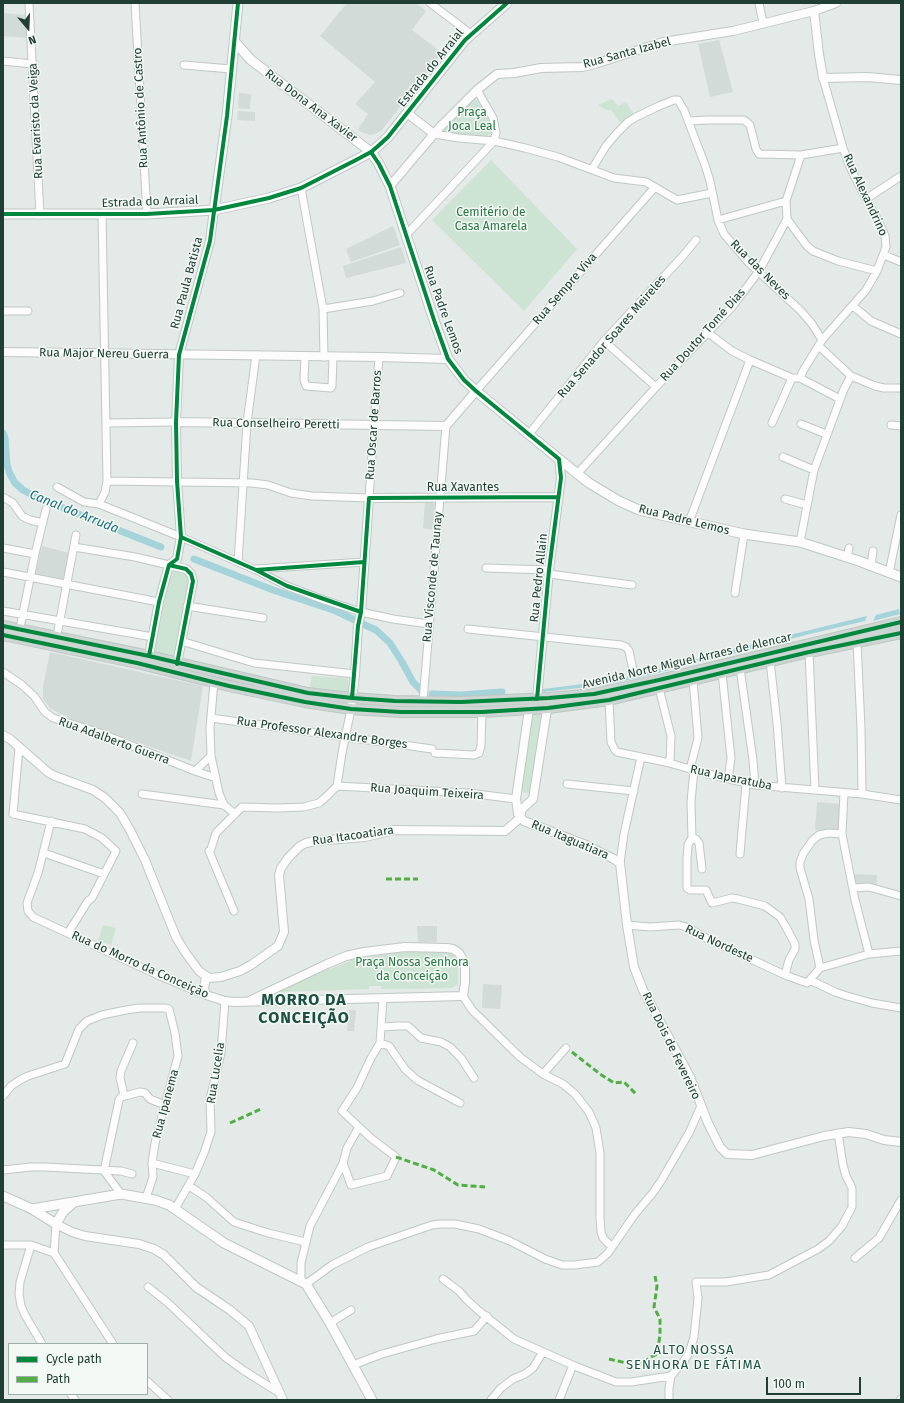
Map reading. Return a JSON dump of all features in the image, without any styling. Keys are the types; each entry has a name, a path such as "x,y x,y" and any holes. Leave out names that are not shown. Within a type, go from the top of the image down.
{"main road":[{"name":"Rua Paula Batista","path":"214,210 227,116 238,3"},
{"name":"Estrada do Arraial","path":"3,214 147,214 214,210 269,198 301,188 371,152 388,137 471,34 506,3"},
{"name":"Rua Dona Ana Xavier","path":"234,41 251,60 371,152"},
{"path":"231,67 239,60 251,60"},
{"name":"Rua Padre Lemos","path":"371,152 390,186 434,323 448,359 464,380 476,391 577,474 614,498 639,510 744,534 800,542 848,553 871,566 901,577"},
{"name":"Avenida Norte Miguel Arraes de Alencar","path":"3,635 305,702 351,709 401,712 482,712 529,709 574,696 628,687 901,622"},
{"name":"Avenida Norte Miguel Arraes de Alencar","path":"3,626 149,656 177,664 308,693 352,698 461,702 537,699 548,703 609,700 809,652 901,633"},
{"path":"32,1209 121,1194 155,1200 175,1209 224,1243 255,1260 304,1283 330,1323 372,1400"},
{"path":"3,1196 32,1209 56,1224 63,1212 73,1203"}],"street":[{"name":"Rua Evaristo da Veiga","path":"29,3 40,215"},
{"name":"Rua Antônio de Castro","path":"135,3 147,214"},
{"path":"430,3 471,34"},
{"path":"759,3 763,23"},
{"name":"Rua Santa Izabel","path":"390,186 434,134 477,90 497,74 522,72 541,68 582,67 663,42 712,35 814,12 836,3"},
{"name":"Rua Alexandrino","path":"772,423 796,378 820,343 866,290 877,271 886,247 885,236 850,167 843,148 823,78 814,12"},
{"path":"3,61 33,64"},
{"path":"184,65 231,67"},
{"path":"823,78 867,77 901,80"},
{"path":"406,235 494,142 496,132 493,118 477,90"},
{"name":"Rua das Neves","path":"592,169 606,146 623,127 636,117 674,100 679,102 705,165 718,220 724,234 749,263 801,311 812,324 820,343 851,376 875,386 884,388 901,388"},
{"path":"407,113 434,134 494,142 525,148 592,169 614,178 646,182 677,200 712,193"},
{"path":"688,122 709,120 744,120 750,125 756,149 759,154 801,155 843,148"},
{"path":"801,155 786,201 787,219 807,246 813,251 838,261 877,271"},
{"path":"866,199 901,176"},
{"name":"Rua Sempre Viva","path":"476,391 655,187"},
{"path":"301,188 323,309 331,388 306,386 304,380 305,356"},
{"path":"718,220 786,201"},
{"name":"Rua Paula Batista","path":"169,565 177,559 181,546 177,481 176,422 179,355 210,241 214,210"},
{"path":"99,504 105,492 107,481 102,214"},
{"name":"Rua Doutor Tomé Dias","path":"577,474 707,332 732,307 759,271 787,219"},
{"name":"Rua Senador Soares Meireles","path":"529,434 604,341 696,240"},
{"path":"884,255 901,262"},
{"path":"323,309 373,300 400,293"},
{"path":"853,306 871,321 901,334"},
{"path":"3,311 28,310"},
{"path":"707,332 732,351 750,360 796,378 840,399"},
{"path":"604,341 656,387"},
{"name":"Rua Major Nereu Guerra","path":"3,352 448,359"},
{"path":"238,562 247,423 256,355"},
{"name":"Rua Oscar de Barros","path":"351,709 360,614 379,357"},
{"path":"689,522 750,360"},
{"path":"800,542 814,470 826,434 844,389 851,376"},
{"path":"446,426 476,391"},
{"name":"Rua Conselheiro Peretti","path":"106,423 176,422 446,426"},
{"path":"801,424 826,434"},
{"path":"891,425 901,426"},
{"name":"Rua Visconde de Taunay","path":"424,701 446,426"},
{"path":"783,457 814,470"},
{"name":"Rua Pedro Allain","path":"537,699 549,572 561,474 559,459"},
{"path":"560,484 564,477 577,474"},
{"name":"Rua Xavantes","path":"107,481 177,481 263,484 291,493 312,496 368,498 440,499 558,497"},
{"path":"57,487 84,502 99,504 181,537 256,570 287,586 360,614 429,624"},
{"path":"3,497 13,503 22,516 42,523"},
{"path":"785,499 807,505"},
{"path":"21,623 46,509"},
{"path":"889,573 901,515"},
{"path":"735,593 744,534"},
{"path":"58,630 76,535"},
{"path":"74,547 135,557 189,571 193,577 193,580 177,664"},
{"path":"3,548 35,554"},
{"path":"871,566 873,551"},
{"path":"256,570 364,562"},
{"path":"149,656 159,602 169,565"},
{"path":"486,568 549,572 632,585"},
{"path":"3,572 67,583 159,602"},
{"path":"187,606 263,618"},
{"path":"3,611 152,637"},
{"path":"468,629 621,645 628,649 633,670"},
{"path":"181,641 254,664 355,674"},
{"path":"857,642 862,794"},
{"path":"809,652 815,790"},
{"path":"770,661 782,788"},
{"path":"740,668 755,785"},
{"name":"Rua Adalberto Guerra","path":"3,672 22,685 34,696 45,712 53,718 100,733 216,778"},
{"path":"722,673 731,758 728,779"},
{"path":"693,680 698,738 692,770 692,838 688,845 686,884 688,889 706,890 712,903 732,898 738,899 765,906 780,917 795,944 795,950 789,960 785,974"},
{"path":"214,682 211,718 211,756 224,805"},
{"path":"659,688 671,736 670,763"},
{"name":"Rua Japaratuba","path":"609,700 611,742 613,747 618,752 670,763 669,764 746,784 862,794 901,800"},
{"path":"516,799 532,801 548,703"},
{"path":"234,911 209,851 216,833 234,813 242,807 278,808 313,805 319,803 337,786 344,737 351,709"},
{"path":"520,818 517,810 516,799 529,709"},
{"name":"Rua Professor Alexandre Borges","path":"211,718 433,751 474,755 479,753 481,746 482,712"},
{"path":"3,735 42,768 55,776 85,786 99,794 120,813 135,838 145,860 176,937 184,952 206,977 204,988 206,995"},
{"path":"19,748 13,814 85,829 102,838 116,851 92,898 88,901 68,933"},
{"path":"195,770 211,756"},
{"name":"Rua Dois de Fevereiro","path":"641,757 624,834 620,863 627,925 634,967 640,983 690,1077 718,1144 727,1154 742,1155 761,1153 838,1133 861,1133 884,1140 901,1142"},
{"path":"567,784 634,791"},
{"path":"740,854 746,784"},
{"name":"Rua Joaquim Teixeira","path":"337,786 468,793 516,799"},
{"path":"844,793 842,834 869,954"},
{"path":"142,794 224,805 234,813"},
{"name":"Rua Itacoatiara","path":"206,977 214,978 240,971 278,946 284,932 279,874 288,858 306,843 316,840 365,836 394,830 505,831 520,818 522,809 532,801"},
{"name":"Rua Itaguatiara","path":"520,818 524,821 586,845 620,863"},
{"path":"51,821 44,853 104,874"},
{"path":"820,968 814,940 809,899 800,868 800,862 802,854 812,841 819,835 829,833 842,834"},
{"path":"692,838 698,840 702,869"},
{"name":"Rua do Morro da Conceição","path":"44,853 27,903 28,911 33,917 160,976 206,995 225,1001 249,1001 463,996 465,966 459,953 453,949 416,947 385,949 346,956 299,976 249,1001"},
{"path":"853,888 869,887 901,896"},
{"name":"Rua Nordeste","path":"627,925 650,927 678,925 686,927 708,939 785,974 809,981 834,992 872,1003 901,1008"},
{"path":"809,981 820,968 869,954 901,951"},
{"path":"463,996 468,1005 478,1016 520,1057 543,1074 563,1084 575,1094 589,1112 594,1124 600,1153 601,1232 603,1238 612,1246"},
{"path":"343,1163 352,1185 387,1176 396,1157 372,1139 342,1110 357,1088 380,1042 382,998"},
{"name":"Rua Lucelia","path":"175,1209 195,1174 211,1132 210,1098 221,1053 225,1001"},
{"name":"Rua Ipanema","path":"3,1096 11,1086 20,1080 63,1066 66,1062 73,1041 83,1024 102,1015 140,1008 166,1008 169,1010 175,1033 178,1056 155,1143 152,1163 153,1177 146,1198"},
{"path":"381,1027 408,1026 421,1038 440,1042 450,1047 461,1058 474,1078"},
{"path":"380,1042 389,1046 405,1069 417,1080 460,1103"},
{"path":"124,1095 120,1078 121,1071 133,1043"},
{"path":"543,1074 566,1048"},
{"path":"121,1194 104,1171 119,1100 124,1095 143,1092 150,1099 165,1105"},
{"path":"359,1127 347,1148 343,1163 310,1226 301,1263 304,1283 332,1265 368,1246 432,1225 441,1224 456,1224 479,1229 510,1241 545,1259 562,1265 576,1265 601,1261 635,1214 652,1194 689,1133 701,1106"},
{"path":"669,1400 671,1376 689,1353 694,1337 698,1298 696,1282 726,1282 769,1275 818,1249 828,1241 846,1220 852,1207 852,1188 846,1176 838,1133"},
{"path":"152,1163 195,1174"},
{"path":"3,1170 31,1167 121,1171 132,1174"},
{"path":"189,1186 206,1196 234,1222 268,1233 305,1242"},
{"path":"855,1258 879,1238 901,1200"},
{"path":"112,1343 54,1253 56,1224 72,1232 85,1236 139,1244 154,1249 164,1256 196,1287 240,1317 249,1326 282,1397"},
{"path":"3,1245 31,1245 54,1253"},
{"path":"31,1245 20,1282 19,1294 21,1306 25,1315 41,1343"},
{"path":"443,1279 514,1339 573,1365 616,1382 632,1382 671,1376"},
{"path":"148,1287 167,1302 225,1357 282,1397"},
{"path":"330,1323 351,1310"},
{"path":"353,1365 382,1354 436,1339 474,1331 487,1316"},
{"path":"491,1400 501,1388 513,1379 525,1374 533,1368 543,1352"},
{"path":"559,1400 573,1365"},
{"path":"148,1382 168,1400"}],"shaded area":[{"path":"347,3 416,3 426,11 412,30 442,53 382,130 371,135 361,132 358,129 368,114 355,104 375,82 320,36"},
{"path":"3,13 28,15 29,38 3,36"},
{"path":"719,40 733,92 710,97 698,44"},
{"path":"239,93 251,94 250,109 238,108"},
{"path":"238,111 255,112 255,121 237,120"},
{"path":"393,226 400,245 351,262 346,249"},
{"path":"401,247 406,263 346,278 343,266"},
{"path":"425,502 433,502 435,505 433,530 423,528"},
{"path":"42,546 69,553 63,580 35,574"},
{"path":"50,652 203,686 191,761 71,719 51,709 43,699 43,687"},
{"path":"817,802 842,804 840,832 815,830"},
{"path":"854,874 877,875 877,886 854,885"},
{"path":"417,926 437,926 437,942 418,942"},
{"path":"483,984 502,985 500,1009 482,1008"},
{"path":"349,1010 356,1010 354,1031 347,1031"}],"green space":[{"name":"Praça Joca Leal","path":"473,99 477,100 493,126 492,133 486,137 444,133 443,129"},
{"path":"612,99 618,106 626,102 634,115 621,123 611,110 606,110 598,105"},
{"name":"Cemitério de Casa Amarela","path":"491,160 577,249 524,311 432,220"},
{"path":"170,570 186,573 189,579 174,657 153,653"},
{"path":"312,676 348,678 348,691 310,687"},
{"path":"544,710 531,793 525,793 521,790 531,711"},
{"path":"103,925 116,928 111,945 98,941"},
{"name":"Praça Nossa Senhora da Conceição","path":"443,951 453,954 458,964 458,984 452,988 381,989 381,986 369,986 369,989 278,992 279,989 352,960 401,952"}],"water":[{"path":"899,609 900,614 873,621 876,615"},
{"path":"867,616 865,621 650,675 606,685 543,692 543,689 607,681 638,675 757,643"}],"waterway":[{"name":"Canal do Arruda","path":"3,433 5,438 7,465 10,474 15,483 23,490 38,498 161,547"},
{"path":"194,559 273,590 336,611 376,630 390,643 413,682 420,689"},
{"path":"432,694 461,695 502,692"}],"marked path":[{"path":"386,879 418,879"},
{"path":"572,1052 614,1083 624,1082 637,1095"},
{"path":"230,1123 261,1109"},
{"path":"396,1157 434,1170 458,1185 485,1187"},
{"path":"609,1359 635,1365 643,1363 657,1354 660,1335 660,1319 654,1307 657,1286 655,1276"}],"cycle path":[{"path":"169,565 177,559 181,537 177,481 176,422 179,355 210,241 227,116 238,3"},
{"path":"3,214 147,214 214,210 269,198 301,188 371,152 377,147 388,137 465,40 507,3"},
{"path":"371,152 390,186 448,359 464,380 476,391 559,459 561,478 549,570 537,699"},
{"path":"352,698 358,626 361,612 369,498 558,497"},
{"path":"181,537 256,570 287,586 361,612"},
{"path":"256,570 364,562"},
{"path":"149,656 159,602 169,565 186,569 191,574 193,581 177,664"},
{"path":"3,626 149,656 308,693 395,701 461,702 549,698 594,694 659,680 901,622"},
{"path":"3,635 137,663 229,686 305,702 351,709 401,712 482,712 548,708 609,700 809,652 901,633"}],"district":[{"name":"MORRO DA CONCEIÇÃO","path":"304,1010"},
{"name":"ALTO NOSSA SENHORA DE FÁTIMA","path":"694,1358"}]}
